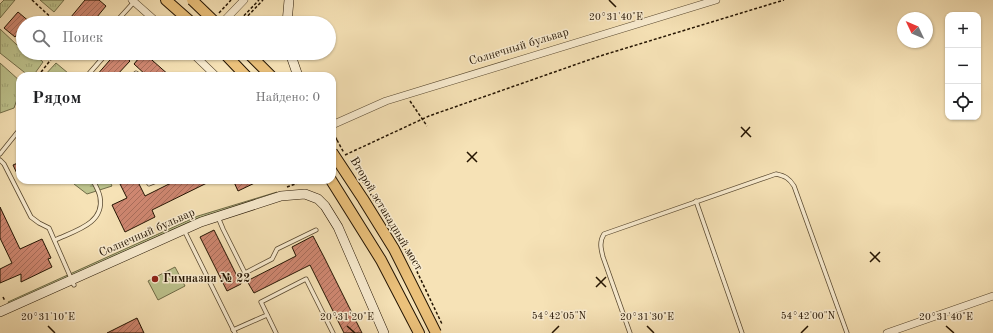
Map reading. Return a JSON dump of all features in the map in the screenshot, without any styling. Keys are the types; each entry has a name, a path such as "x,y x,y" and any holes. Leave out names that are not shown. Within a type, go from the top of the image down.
{"main road":[{"path":"166,0 184,16"},
{"path":"192,0 211,16"},
{"path":"231,60 242,72"},
{"path":"255,60 267,72"},
{"name":"Второй эстакадный мост","path":"336,154 394,249 436,333"},
{"path":"334,184 381,260 419,333"}],"street":[{"path":"229,16 244,0"},
{"path":"288,16 289,0"},
{"name":"Солнечный бульвар","path":"336,123 386,101 716,0"},
{"path":"133,1 150,16"},
{"path":"200,60 212,72"},
{"path":"292,60 297,72"},
{"name":"Солнечный бульвар","path":"0,312 73,282 184,230 218,216 280,196 304,194 318,199 325,206 338,227 384,333"},
{"path":"887,333 993,296"}],"lane":[{"path":"121,16 133,1"},
{"path":"90,72 101,60"},
{"path":"0,154 16,134"},
{"path":"0,160 4,164 31,217 39,224 49,228 73,282"},
{"path":"630,333 600,247 601,238 604,234 776,174 785,176 794,186 847,333"},
{"path":"55,240 90,223 97,217 101,206 100,195 95,184"},
{"path":"696,201 742,333"},
{"path":"218,216 222,229 245,273 272,259 277,249 316,230"},
{"path":"184,230 234,332 267,315"},
{"path":"276,333 261,302 306,279 333,333"}],"path":[{"path":"32,0 50,16"},
{"path":"219,16 231,0"},
{"path":"243,16 258,0"},
{"path":"248,16 263,0"},
{"path":"336,154 422,119 600,56 784,0"},
{"path":"41,72 51,60"},
{"path":"408,94 411,104 427,126"},
{"path":"288,186 294,184"}],"green space":[{"path":"4,0 15,0 0,18 0,4"},
{"path":"40,0 64,0 54,12"},
{"path":"0,29 16,44 16,60 41,60 43,62 36,72 24,72 0,53"},
{"path":"0,63 16,77 16,102 14,108 0,113"},
{"path":"56,63 67,72 48,72"},
{"path":"74,184 111,184 112,186 87,194"},
{"path":"277,192 277,194 196,219 9,304 8,302 198,216"},
{"path":"175,267 185,286 158,300 148,281"}],"building":[{"path":"85,0 99,0 106,6 98,16 72,16"},
{"path":"18,12 23,16 16,16 15,37 4,28"},
{"path":"110,60 130,61 120,72 99,72"},
{"path":"137,60 152,60 165,72 143,72 134,64"},
{"path":"16,164 16,171 13,165"},
{"path":"120,184 139,184 145,196 169,184 205,184 152,210 155,217 125,232 112,205 127,198"},
{"path":"235,184 253,184 238,191"},
{"path":"0,207 20,249 42,239 51,258 48,259 52,267 21,282 21,274 0,283 0,269 12,263 0,238"},
{"path":"214,230 241,284 227,291 200,237"},
{"path":"313,236 362,333 344,333 310,265 254,293 247,281 296,256 292,247"},
{"path":"137,318 144,333 107,333"}],"place":[{"name":"Гимназия № 22","path":"155,279"}]}
